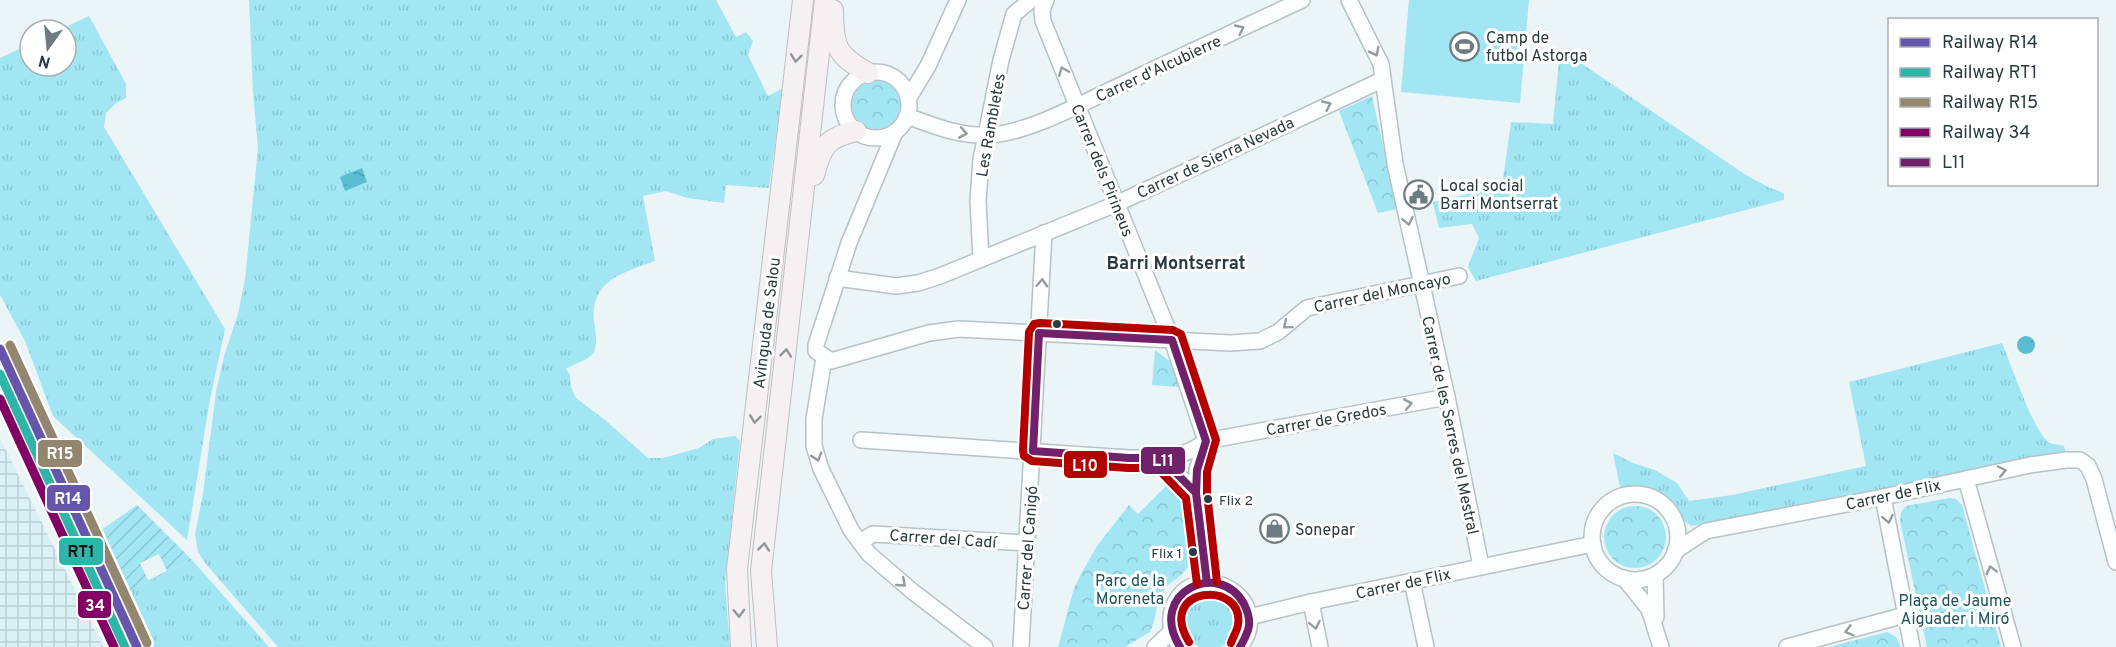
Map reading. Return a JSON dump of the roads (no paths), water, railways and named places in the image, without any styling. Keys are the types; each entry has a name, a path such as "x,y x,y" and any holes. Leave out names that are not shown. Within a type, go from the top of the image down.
{"main road":[{"name":"Avinguda de Salou","path":"741,647 737,568 803,0"},
{"name":"Avinguda de Salou","path":"767,647 761,571 825,0"},
{"path":"832,0 836,46 848,61 868,73"},
{"path":"800,224 825,144 840,135 862,134"}],"street":[{"path":"905,92 928,66 958,0"},
{"name":"Les Rambletes","path":"981,259 978,201 981,159 1001,60 1014,14 1030,0"},
{"name":"Carrer dels Pirineus","path":"1046,0 1042,10 1043,21 1172,340 1206,441"},
{"name":"Carrer d'Alcubierre","path":"907,116 940,128 970,135 1016,131 1302,0"},
{"name":"Carrer de les Serres del Mestral","path":"1349,0 1381,64 1395,164 1447,397 1481,566"},
{"path":"879,172 877,148 847,120 843,112 843,98 851,82 868,73 880,72 892,76 905,92 907,116 895,132 837,278 820,354 814,446 821,469 834,497 851,530 869,554 912,591 985,647"},
{"name":"Carrer de Sierra Nevada","path":"837,278 896,286 918,284 1116,204 1382,80"},
{"path":"862,134 878,138 895,132"},
{"name":"Carrer del Canigó","path":"1021,647 1044,233"},
{"name":"Carrer del Moncayo","path":"820,354 831,361 929,333 959,329 1230,343 1260,341 1278,332 1307,308 1459,276"},
{"name":"Carrer de Gredos","path":"861,440 1129,458 1161,458 1191,452 1206,441 1447,397"},
{"path":"1206,441 1197,470 1196,493 1207,583"},
{"path":"1161,458 1196,493"},
{"name":"Carrer de Flix","path":"1676,525 1706,531 1883,497 2030,465 2080,460 2088,466 2094,479 2116,562"},
{"path":"1966,479 2013,647"},
{"path":"1624,578 1635,579 1655,575 1667,565 1676,551 1678,539 1673,516 1660,502 1646,496 1626,495 1611,502 1599,513 1593,531 1593,544 1597,557 1606,568 1624,578 1649,609 1659,641"},
{"path":"1883,497 1911,647"},
{"name":"Carrer de Flix","path":"1676,551 1706,531"},
{"name":"Carrer del Cadí","path":"860,542 873,534 1027,543"},
{"name":"Carrer de Flix","path":"1249,617 1311,602 1593,544"},
{"path":"1655,575 1659,641"},
{"path":"1412,581 1426,647"},
{"path":"1180,647 1172,631 1171,614 1176,601 1187,590 1207,583 1227,586 1236,592 1245,603 1249,617 1248,631 1240,647"},
{"path":"1311,602 1320,647"},
{"path":"1787,647 1905,615"},
{"path":"1155,647 1172,631"}],"water":[{"path":"362,168 367,182 345,191 340,177"},
{"path":"2026,336 2032,339 2035,345 2032,351 2026,354 2020,351 2017,345 2020,339"}],"rail line":[{"name":"R15","path":"10,345 147,643"},
{"name":"R14","path":"0,349 137,647"},
{"name":"RT1","path":"0,374 125,647"},
{"name":"34","path":"0,399 114,647"}],"place":[{"name":"Camp de futbol Astorga","path":"1465,46"},
{"name":"Local social Barri Montserrat","path":"1419,194"},
{"name":"Flix 2","path":"1208,499"},
{"name":"Sonepar","path":"1274,529"},
{"name":"Flix 1","path":"1193,552"}],"district":[{"name":"Barri Montserrat","path":"1176,263"}],"park label":[{"name":"Parc de la Moreneta","path":"1130,589"},
{"name":"Plaça de Jaume Aiguader i Miró","path":"1955,609"}]}
